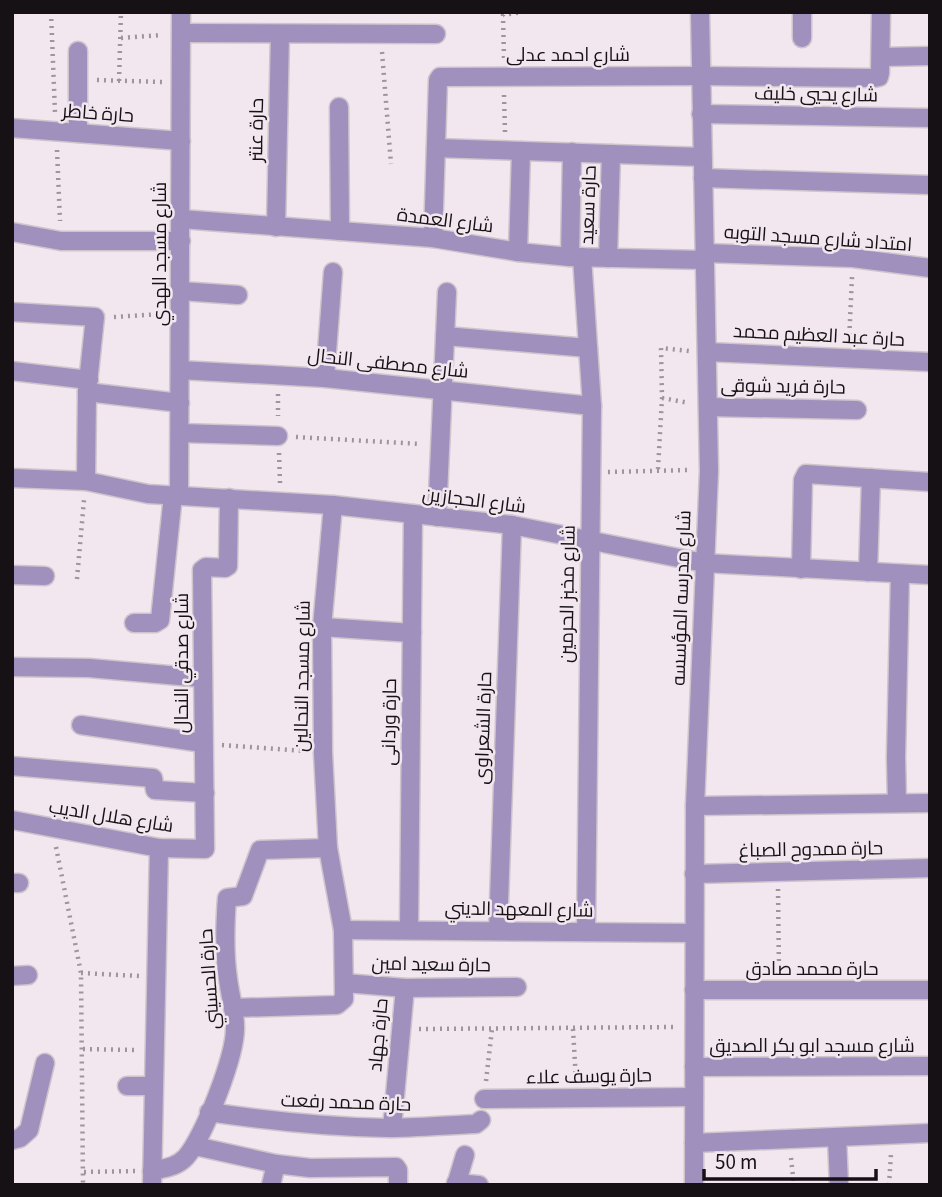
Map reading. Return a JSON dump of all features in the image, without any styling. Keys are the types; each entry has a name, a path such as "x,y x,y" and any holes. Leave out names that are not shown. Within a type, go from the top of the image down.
{"street":[{"name":"شارع مسجد الهدي","path":"134,623 155,623 160,620 176,495 180,433 181,12"},
{"name":"شارع مدرسه المؤسسه","path":"694,1185 695,806 709,471 700,12"},
{"path":"802,12 802,38"},
{"path":"881,12 881,57 930,56"},
{"path":"181,33 436,34"},
{"name":"حارة عنتر","path":"276,227 280,34"},
{"path":"78,51 78,133"},
{"name":"شارع احمد عدلى","path":"436,148 438,80 443,76 874,78 879,77 881,57"},
{"path":"339,107 340,231"},
{"name":"شارع يحيي خليف","path":"701,114 930,118"},
{"name":"حارة خاطر","path":"12,128 181,141"},
{"path":"433,238 436,148 702,157"},
{"path":"518,252 521,151"},
{"name":"شارع مخبز الحرمين","path":"572,152 576,257 588,348 592,406 586,932"},
{"name":"حارة سعيد","path":"608,258 611,154"},
{"path":"703,178 930,185"},
{"name":"شارع العمدة","path":"181,219 433,238 518,252 576,257 704,256"},
{"path":"12,232 61,241 181,241"},
{"name":"امتداد شارع مسجد التوبه","path":"704,256 853,258 930,268"},
{"path":"325,377 333,272"},
{"path":"181,290 238,295"},
{"path":"437,517 447,292"},
{"path":"12,312 95,317 88,386 86,481"},
{"path":"445,336 588,348"},
{"name":"حارة عبد العظيم محمد","path":"707,352 930,362"},
{"name":"شارع مصطفى النحال","path":"180,370 325,377 592,406"},
{"path":"12,371 180,403"},
{"name":"حارة فريد شوقى","path":"708,407 857,410"},
{"path":"180,433 278,436"},
{"path":"801,569 804,477 809,473 930,482"},
{"name":"شارع الحجازين","path":"12,478 86,481 148,494 333,505 512,526 704,563 930,575"},
{"path":"868,572 871,478"},
{"name":"شارع صدقي النحال","path":"204,850 202,570 206,567 228,566 229,498"},
{"name":"شارع مسجد النحالين","path":"333,505 322,627 323,753 328,848 343,930 345,983"},
{"name":"حارة وردانى","path":"409,930 413,514"},
{"name":"حارة الشعراوى","path":"498,931 512,526"},
{"path":"897,803 900,574"},
{"path":"12,575 45,576"},
{"path":"322,627 412,633"},
{"path":"12,667 89,668 202,678"},
{"path":"81,725 203,743"},
{"path":"12,766 153,778 156,791 205,793"},
{"path":"695,806 930,803"},
{"name":"شارع هلال الديب","path":"12,821 159,848 204,850"},
{"path":"152,1178 159,848"},
{"name":"حارة الحسيني","path":"152,1178 176,1166 195,1146 235,1045 226,960 227,899 243,895 259,851 328,848"},
{"name":"حارة ممدوح الصباغ","path":"694,874 930,868"},
{"name":"شارع المعهد الديني","path":"343,930 694,933"},
{"path":"233,1008 337,1005 344,999 345,983"},
{"name":"حارة سعيد امين","path":"345,983 405,988 517,987"},
{"name":"حارة جهاد","path":"392,1128 405,988"},
{"name":"حارة محمد صادق","path":"694,990 930,990"},
{"path":"12,1140 20,1138 29,1130 45,1063"},
{"name":"شارع مسجد ابو بكر الصديق","path":"694,1067 930,1066"},
{"path":"127,1086 153,1086"},
{"name":"حارة يوسف علاء","path":"484,1099 694,1097"},
{"name":"حارة محمد رفعت","path":"209,1112 272,1122 392,1128 476,1124 481,1120"},
{"path":"694,1143 930,1133"},
{"path":"837,1138 839,1185"},
{"path":"195,1146 344,1177 394,1167 398,1178"},
{"path":"465,1155 456,1184 479,1185"},
{"path":"271,1185 276,1164"}],"path":[{"path":"51,12 61,241"},
{"path":"121,12 119,81 181,83"},
{"path":"503,15 523,12"},
{"path":"121,38 181,33"},
{"path":"381,34 391,164"},
{"path":"848,359 853,258"},
{"path":"95,317 181,314"},
{"path":"658,469 662,398 661,348 707,352"},
{"path":"278,375 280,501"},
{"path":"278,436 440,445"},
{"path":"592,473 658,469 709,471"},
{"path":"77,579 86,481"},
{"path":"203,743 323,753"},
{"path":"52,829 81,974 83,1185"},
{"path":"778,872 780,990"},
{"path":"81,974 156,976"},
{"path":"401,1029 694,1027"},
{"path":"573,1029 577,1098"},
{"path":"484,1099 492,1030"},
{"path":"83,1049 155,1050"},
{"path":"889,1185 892,1135"},
{"path":"789,1140 794,1185"},
{"path":"84,1172 152,1178"}]}
